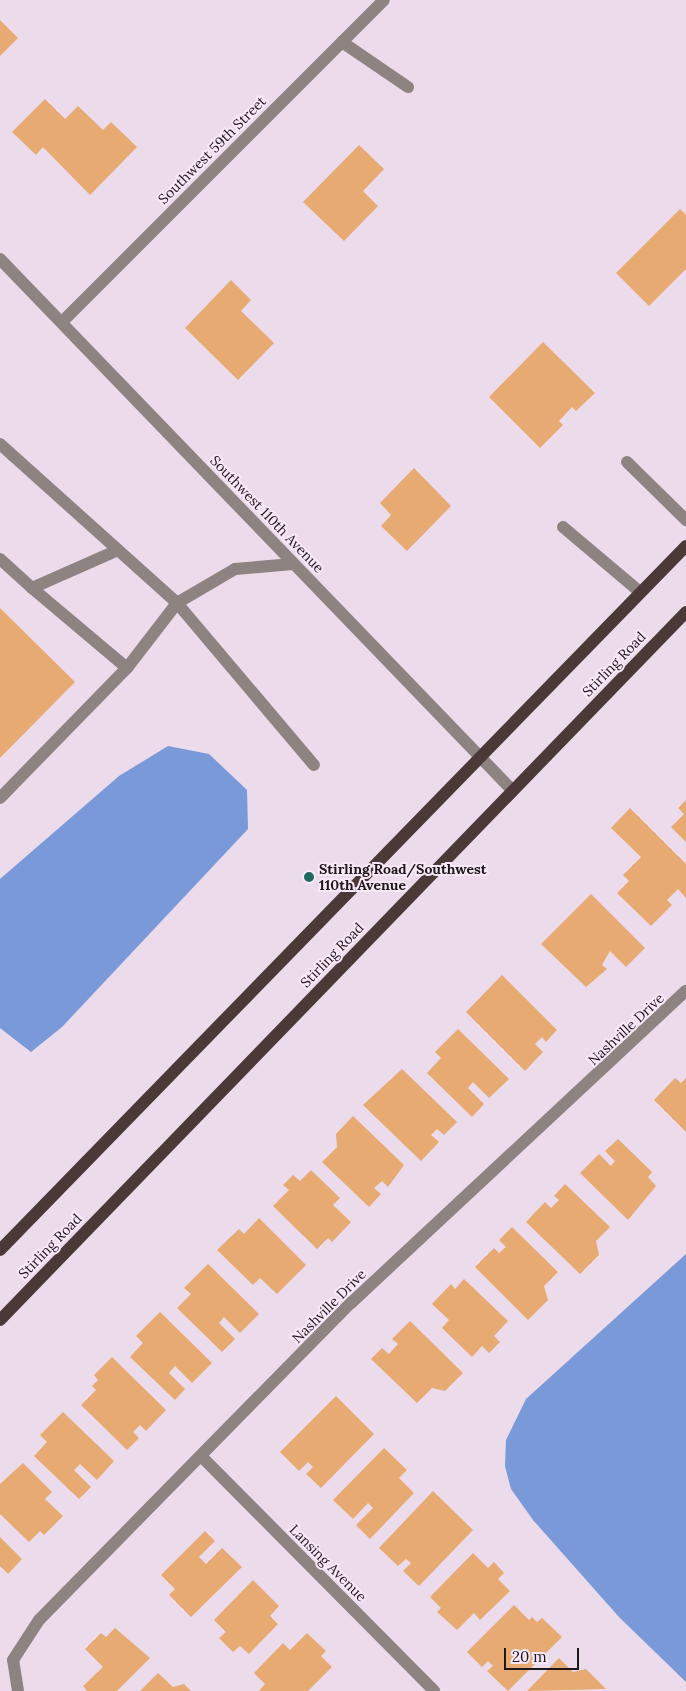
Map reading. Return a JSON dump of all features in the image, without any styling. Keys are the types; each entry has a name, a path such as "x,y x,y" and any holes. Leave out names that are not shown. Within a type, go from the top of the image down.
{"main road":[{"path":"0,1250 686,546"},
{"name":"Stirling Road","path":"0,1320 686,612"}],"street":[{"name":"Southwest 59th Street","path":"62,322 384,0"},
{"path":"342,42 408,87"},
{"name":"Southwest 110th Avenue","path":"0,259 479,758 512,790"},
{"path":"0,444 177,603 314,765"},
{"path":"627,462 686,520"},
{"path":"563,526 640,592"},
{"path":"32,588 118,550"},
{"path":"0,559 127,668"},
{"path":"0,798 127,668 177,603 235,569 293,564"},
{"name":"Nashville Drive","path":"18,1691 13,1660 39,1620 352,1304 686,991"},
{"name":"Lansing Avenue","path":"201,1456 434,1691"}],"water":[{"path":"168,746 209,754 247,790 248,829 62,1027 31,1052 0,1028 0,879 119,776"},
{"path":"686,1254 686,1682 619,1617 533,1520 511,1489 505,1466 506,1440 526,1399"}],"building":[{"path":"0,20 18,38 0,56"},
{"path":"45,99 65,119 78,106 103,130 111,122 137,147 90,195 43,147 36,155 12,132"},
{"path":"359,145 384,169 363,191 378,206 344,241 303,202"},
{"path":"680,209 686,215 686,269 649,306 616,273"},
{"path":"231,280 251,300 241,311 274,343 238,380 185,328"},
{"path":"543,342 595,393 576,411 572,407 559,421 563,425 540,448 489,397"},
{"path":"414,468 451,506 407,551 381,526 391,515 380,503"},
{"path":"0,608 75,682 0,758"},
{"path":"686,800 686,842 671,827 684,814 678,808"},
{"path":"630,808 686,864 686,898 678,889 667,900 672,905 651,926 617,893 629,881 623,875 641,857 611,828"},
{"path":"591,894 645,948 626,967 610,951 602,965 607,969 586,987 541,944"},
{"path":"502,975 557,1030 546,1042 542,1037 535,1044 543,1052 525,1071 466,1012"},
{"path":"458,1029 509,1079 489,1098 473,1082 468,1088 484,1104 472,1117 427,1073 441,1058 435,1052"},
{"path":"402,1069 457,1122 444,1135 437,1129 431,1135 439,1142 421,1161 363,1105"},
{"path":"675,1078 681,1083 686,1078 686,1132 654,1100"},
{"path":"353,1116 404,1165 388,1187 382,1181 374,1188 381,1194 369,1207 322,1162 337,1147 336,1134"},
{"path":"618,1139 652,1172 648,1177 656,1186 628,1220 580,1173 599,1154 611,1166 615,1161 605,1151"},
{"path":"311,1170 340,1198 333,1205 351,1222 332,1242 328,1238 317,1249 273,1206 289,1190 283,1185 293,1175 300,1181"},
{"path":"565,1184 610,1227 596,1241 599,1255 580,1274 526,1222 545,1202 551,1208 559,1200 554,1196"},
{"path":"259,1218 306,1265 277,1294 260,1278 253,1285 217,1250 239,1229 244,1234"},
{"path":"512,1227 558,1272 544,1286 548,1300 528,1320 475,1267 494,1248 499,1253 506,1247 499,1240"},
{"path":"208,1264 259,1314 240,1333 224,1317 219,1323 235,1339 222,1352 177,1308 191,1294 184,1288"},
{"path":"464,1279 508,1321 494,1336 500,1342 489,1353 482,1346 472,1357 442,1328 449,1320 432,1304 451,1284 455,1289"},
{"path":"160,1312 212,1363 192,1383 175,1366 169,1373 185,1389 175,1400 130,1357 143,1343 136,1336"},
{"path":"410,1321 463,1373 445,1391 432,1388 417,1403 371,1359 382,1348 389,1354 398,1344 392,1339"},
{"path":"112,1357 166,1410 146,1431 140,1425 133,1432 139,1438 127,1450 81,1405 96,1390 92,1386 98,1380 94,1375"},
{"path":"336,1396 374,1434 321,1488 306,1474 313,1467 308,1462 299,1471 280,1452"},
{"path":"63,1412 114,1461 97,1480 80,1464 74,1470 91,1487 79,1499 34,1456 47,1442 40,1435"},
{"path":"384,1448 407,1470 399,1478 414,1493 370,1539 356,1525 373,1508 368,1503 353,1519 333,1500"},
{"path":"23,1463 52,1492 45,1499 63,1516 44,1535 40,1531 29,1542 0,1514 0,1484"},
{"path":"433,1491 473,1530 419,1586 403,1571 411,1563 406,1559 398,1566 379,1548"},
{"path":"205,1531 215,1541 199,1557 206,1564 222,1548 242,1567 191,1617 169,1595 175,1589 161,1575"},
{"path":"0,1537 22,1559 8,1574 0,1566"},
{"path":"473,1553 488,1568 494,1562 504,1573 498,1579 510,1591 480,1620 474,1613 457,1630 437,1612 441,1608 430,1597"},
{"path":"253,1580 279,1606 270,1616 278,1624 249,1654 240,1646 233,1652 219,1638 226,1632 214,1620"},
{"path":"514,1605 529,1620 532,1617 537,1622 542,1618 562,1637 508,1691 487,1671 493,1666 488,1661 482,1667 467,1652"},
{"path":"115,1628 150,1658 117,1691 87,1691 83,1686 103,1667 85,1649 101,1633 106,1637"},
{"path":"307,1633 326,1651 321,1656 332,1667 308,1691 259,1691 265,1684 254,1673 283,1643 290,1650"},
{"path":"559,1658 573,1672 586,1669 606,1689 527,1691"},
{"path":"158,1673 173,1687 184,1684 191,1691 140,1691"}],"place":[{"name":"Stirling Road/Southwest 110th Avenue","path":"309,877"}]}
